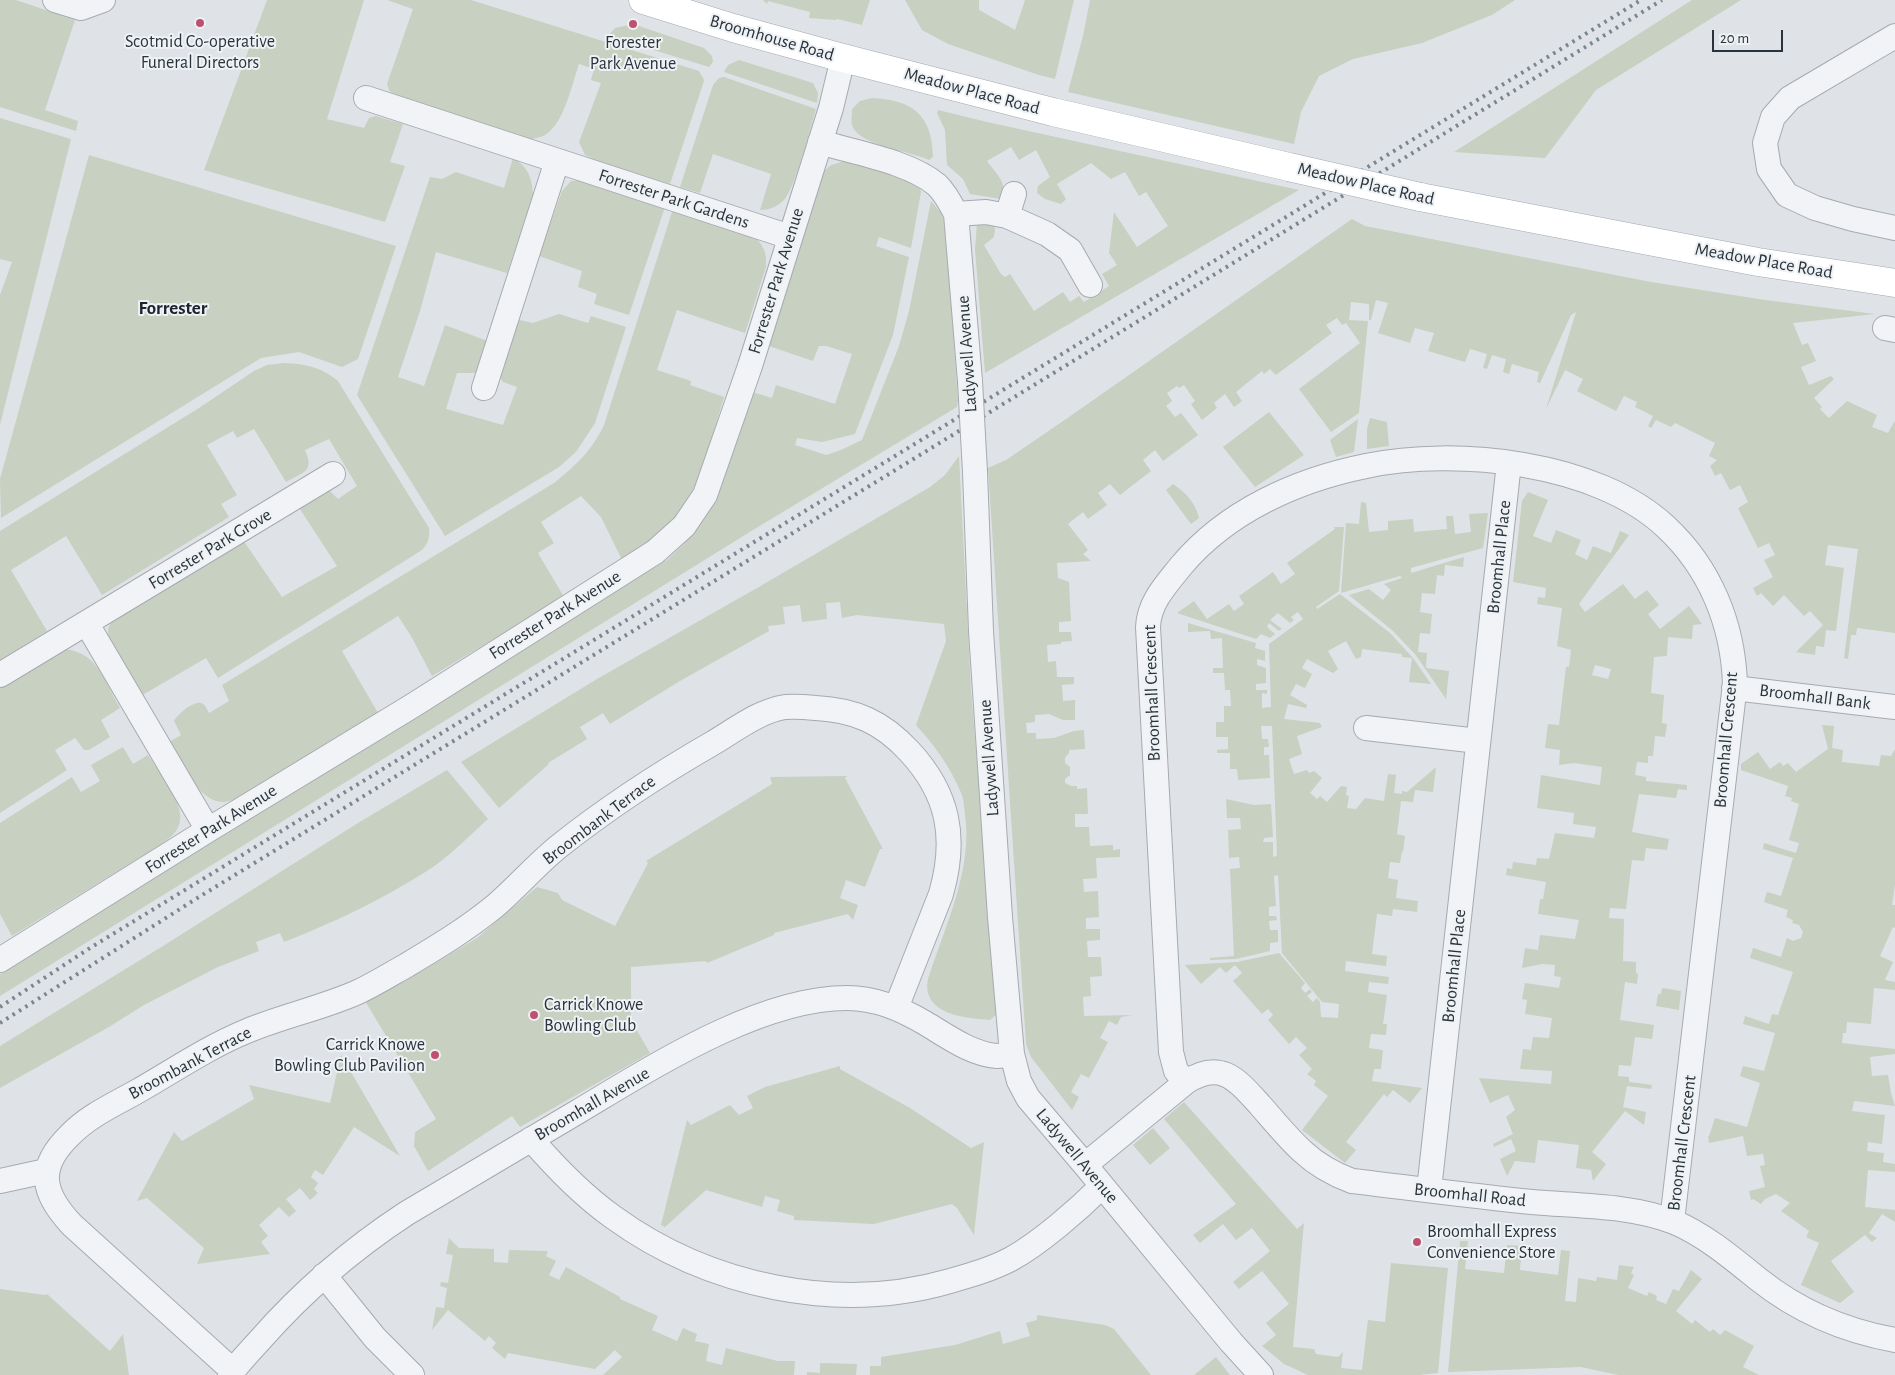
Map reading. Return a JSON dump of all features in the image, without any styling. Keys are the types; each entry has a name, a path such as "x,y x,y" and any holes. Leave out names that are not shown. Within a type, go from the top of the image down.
{"main road":[{"name":"Broomhouse Road","path":"644,0 733,28 843,58"},
{"name":"Meadow Place Road","path":"843,58 1053,112 1420,197 1758,262 1895,283"}],"street":[{"path":"55,0 82,8 103,0"},
{"path":"1895,36 1790,98 1773,118 1766,143 1769,170 1787,195 1815,208 1852,219 1895,228"},
{"name":"Forrester Park Avenue","path":"0,960 208,830 412,706 655,552 684,526 705,495 750,366 831,108 843,58"},
{"name":"Forrester Park Gardens","path":"366,98 790,237"},
{"name":"Ladywell Avenue","path":"820,142 898,164 920,173 938,186 956,214 970,381 981,631 1000,917 1012,1054 1019,1081 1028,1098 1230,1342 1261,1375"},
{"path":"484,388 557,161"},
{"path":"956,214 986,212 1011,205 1070,250 1090,285"},
{"name":"Broomhall Crescent","path":"1186,1082 1176,1071 1171,1052 1148,626 1154,601 1188,558 1207,540 1252,507 1288,490 1345,471 1393,462 1452,459 1509,463 1549,469 1594,483 1646,511 1667,527 1695,561 1717,598 1725,619 1731,647 1734,688 1672,1221"},
{"name":"Broomhall Place","path":"1429,1190 1509,463"},
{"name":"Forrester Park Grove","path":"0,675 333,474"},
{"path":"87,624 208,830"},
{"name":"Broomhall Bank","path":"1734,688 1895,707"},
{"name":"Broombank Terrace","path":"46,1171 53,1155 70,1134 98,1114 223,1042 358,992 449,940 493,908 556,848 613,806 667,770 762,714 785,707 835,709 866,718 880,726 908,749 935,784 940,796 946,813 950,837 950,854 946,877 896,1008"},
{"path":"1366,728 1478,741"},
{"name":"Broomhall Avenue","path":"231,1373 272,1326 324,1275 379,1231 531,1140 684,1052 737,1026 785,1008 824,1000 846,998 872,1000 896,1008 975,1050 997,1056 1012,1054"},
{"name":"Broomhall Road","path":"1085,1165 1186,1082 1200,1074 1208,1072 1220,1073 1237,1080 1302,1151 1324,1169 1338,1176 1352,1181 1459,1195 1625,1210 1672,1221 1711,1243 1770,1288 1813,1314 1852,1331 1895,1340"},
{"path":"531,1140 561,1173 590,1200 630,1230 661,1247 699,1265 732,1277 774,1287 817,1293 866,1294 928,1288 996,1266 1028,1248 1102,1186"},
{"path":"0,1181 46,1171 48,1188 56,1209 231,1373"},
{"path":"324,1275 376,1338 412,1375"}],"green space":[{"path":"0,0 16,0 75,20 45,110 78,121 76,131 0,107"},
{"path":"267,0 364,0 327,119 364,128 369,118 376,116 403,124 390,162 405,166 385,222 204,170"},
{"path":"387,0 471,0 699,71 704,80 703,84 670,184 599,162 585,155 579,142 601,83 591,80 594,69 579,64 562,113 552,130 541,137 529,140 394,95 389,90 387,84 413,9"},
{"path":"763,0 870,0 862,25 837,19 809,18 810,12 768,1 767,4"},
{"path":"905,0 979,0 979,10 1015,30 1025,0 1074,0 1055,79 948,44 922,30"},
{"path":"1090,0 1515,0 1492,15 1422,43 1353,59 1319,76 1301,112 1294,144 1068,92 1083,36"},
{"path":"1692,0 1741,0 1596,90 1545,158 1454,152"},
{"path":"633,24 704,48 712,56 713,62 709,67 608,36 615,28"},
{"path":"739,60 813,83 818,93 817,103 724,72 728,65"},
{"path":"724,77 816,109 793,184 784,200 773,208 760,210 771,174 713,154 700,193 680,187 713,85 719,78"},
{"path":"872,98 899,102 918,112 929,130 933,157 929,160 886,147 864,138 856,132 852,125 852,109 860,101"},
{"path":"938,110 1299,190 985,373 975,249 977,223 992,224 995,228 994,237 984,245 1001,274 1005,277 1010,274 1034,311 1063,292 1070,302 1079,296 1084,302 1109,286 1102,274 1117,265 1109,253 1114,212 1137,247 1168,226 1146,192 1139,196 1125,172 1111,179 1091,163 1057,184 1066,199 1061,204 1045,199 1037,193 1038,186 1050,177 1036,150 1019,160 1011,147 987,161 1002,183 1003,193 1001,199 970,194 963,179 947,165 945,130 937,113"},
{"path":"0,118 71,139 0,425 0,295 12,262 0,259"},
{"path":"89,155 396,246 358,359 342,367 299,352 261,358 1,518 0,479"},
{"path":"513,158 526,169 532,183 533,195 507,273 436,252 420,311 398,377 424,386 445,325 490,342 479,373 457,373 446,409 503,425 517,387 503,382 500,377 519,320 533,323 559,314 588,323 591,316 626,327 595,423 576,452 559,467 445,536 357,395 430,177 442,179 456,172 504,188"},
{"path":"845,161 892,174 920,188 921,192 911,248 879,237 876,246 909,257 893,335 855,434 822,442 797,438 795,445 826,455 862,440 899,346 909,311 931,201 941,213 946,227 957,407 753,530 0,996 0,974 486,670 667,560 684,544 700,524 711,505 749,391 772,398 776,385 835,404 852,354 826,346 819,346 813,361 763,344 823,172 831,165"},
{"path":"582,180 665,207 629,315 594,304 597,294 578,287 582,271 539,256 562,191 571,181"},
{"path":"673,209 756,238 762,245 766,255 766,267 745,333 677,310 657,370 691,381 690,385 724,397 697,481 680,512 669,526 653,541 623,562 601,517 581,496 541,522 554,543 538,553 564,597 432,676 398,616 342,651 378,713 239,798 223,802 214,800 206,795 191,779 169,742 181,735 174,721 178,715 194,704 201,703 209,713 229,701 222,685 554,483 576,464 588,450 604,425"},
{"path":"1352,219 1365,226 1651,282 1765,300 1875,314 1793,323 1802,345 1808,343 1816,361 1801,367 1809,385 1831,376 1834,379 1814,398 1822,407 1820,409 1829,418 1847,401 1877,415 1872,427 1888,433 1895,422 1895,633 1857,628 1856,635 1851,635 1848,659 1844,658 1858,549 1828,545 1825,565 1844,568 1836,631 1826,630 1824,647 1816,646 1815,655 1796,652 1823,625 1810,611 1804,616 1784,595 1773,606 1761,593 1757,596 1753,588 1773,577 1764,560 1775,555 1769,543 1758,548 1738,508 1748,502 1740,485 1730,490 1721,473 1715,476 1710,466 1717,460 1709,456 1715,443 1675,423 1671,427 1656,420 1651,428 1648,426 1653,416 1635,407 1637,402 1624,396 1616,411 1577,391 1583,379 1565,370 1546,409 1576,312 1571,315 1540,383 1537,382 1539,372 1512,364 1509,374 1503,372 1506,359 1492,355 1487,369 1483,368 1487,354 1470,349 1465,362 1428,351 1434,333 1415,328 1410,343 1378,333 1388,303 1376,300 1371,320 1369,320 1369,304 1351,302 1349,320 1368,321 1359,413 1331,432 1299,389 1360,343 1346,323 1342,325 1337,318 1326,325 1332,333 1276,375 1270,369 1264,374 1262,371 1236,392 1242,401 1234,407 1225,394 1214,403 1217,408 1202,420 1191,404 1195,401 1184,385 1179,388 1177,386 1167,393 1172,401 1166,406 1175,417 1181,413 1198,435 1163,461 1155,450 1143,460 1151,471 1120,495 1110,484 1098,493 1107,505 1088,519 1083,512 1068,524 1088,550 1083,554 1091,561 1057,563 1058,578 1069,582 1071,621 1059,622 1059,632 1071,632 1072,641 1047,645 1048,662 1056,661 1057,677 1074,677 1074,684 1062,685 1063,701 1075,700 1075,720 1063,720 1049,714 1035,715 1035,722 1026,723 1027,733 1036,733 1036,739 1054,738 1074,731 1084,730 1085,749 1069,750 1065,758 1065,763 1070,767 1070,775 1065,779 1065,783 1077,786 1077,789 1087,788 1088,814 1075,814 1075,827 1089,827 1090,846 1113,845 1113,850 1120,849 1120,857 1096,858 1097,878 1083,879 1084,892 1098,891 1099,917 1086,918 1086,929 1100,929 1100,940 1087,941 1088,957 1101,957 1102,976 1090,977 1091,996 1083,997 1084,1016 1133,1015 1121,1017 1117,1025 1109,1021 1100,1038 1108,1042 1089,1078 1081,1074 1071,1092 1079,1097 1072,1110 1031,1057 1026,1044 988,468 1006,460 1069,417"},
{"path":"284,363 313,367 325,372 338,381 429,528 428,540 422,550 218,678 206,658 139,697 108,639 108,629 112,619 241,537 282,597 337,566 296,503 329,490 338,499 357,486 329,439 305,450 309,463 306,471 286,482 254,429 237,438 233,431 207,445 237,495 221,504 229,517 102,595 66,536 11,570 47,631 0,660 0,531 199,408 254,371 267,365"},
{"path":"1269,412 1304,455 1255,487 1223,447"},
{"path":"1370,418 1387,422 1389,446 1367,449 1367,429"},
{"path":"1358,419 1354,452 1336,457 1330,440"},
{"path":"959,456 971,690 998,1013 990,1020 968,1018 947,1012 931,1000 928,991 928,979 956,898 965,856 966,835 963,800 958,785 942,758 916,725 946,641 944,624 857,615 842,618 840,602 826,603 827,619 802,622 800,605 783,607 785,624 768,626 769,631 680,681 610,724 603,713 580,727 587,739 548,763 499,808 461,762 597,679 930,487 945,475"},
{"path":"1173,484 1186,494 1198,513 1199,518 1191,524 1166,490"},
{"path":"1528,492 1548,500 1533,536 1551,543 1556,530 1581,540 1575,554 1587,560 1593,546 1611,553 1620,531 1629,535 1579,604 1585,612 1623,584 1635,599 1647,590 1659,605 1648,614 1660,629 1689,606 1702,624 1693,625 1692,639 1668,637 1667,656 1654,657 1651,693 1664,695 1662,723 1667,724 1665,737 1655,736 1653,756 1648,756 1648,763 1637,762 1635,775 1646,777 1646,781 1687,785 1687,790 1678,789 1676,798 1639,794 1632,832 1669,839 1667,850 1646,848 1644,861 1632,860 1626,909 1610,908 1609,918 1624,919 1623,961 1636,962 1636,973 1638,974 1637,984 1625,982 1620,1020 1654,1025 1652,1039 1635,1037 1631,1066 1619,1065 1618,1076 1629,1077 1629,1082 1652,1085 1651,1089 1627,1086 1623,1107 1646,1112 1644,1125 1625,1111 1592,1152 1606,1164 1593,1181 1591,1170 1576,1168 1579,1145 1538,1140 1535,1163 1515,1161 1507,1176 1500,1159 1516,1151 1511,1139 1494,1147 1493,1144 1513,1134 1506,1117 1515,1110 1508,1095 1490,1103 1479,1078 1551,1084 1552,1071 1520,1069 1523,1049 1531,1050 1533,1037 1549,1038 1552,1018 1525,1014 1527,1000 1522,999 1525,983 1559,988 1561,977 1554,976 1555,965 1542,964 1522,968 1525,948 1538,950 1540,935 1575,939 1579,920 1538,914 1540,899 1543,899 1546,882 1506,875 1507,868 1512,869 1513,862 1536,865 1537,858 1549,859 1555,833 1594,838 1596,827 1573,824 1574,813 1537,808 1541,775 1600,785 1602,767 1574,763 1559,765 1560,750 1545,748 1548,724 1559,725 1566,667 1569,667 1571,650 1557,646 1562,608 1537,604 1538,597 1545,598 1546,588 1513,582 1522,501","holes":["1595,665 1611,669 1608,679 1592,675"]},
{"path":"1361,502 1366,503 1369,532 1388,530 1388,521 1413,519 1414,532 1447,529 1446,516 1453,516 1455,534 1471,532 1469,514 1488,513 1483,548 1411,568 1411,573 1464,557 1463,567 1445,565 1444,576 1437,575 1435,594 1422,593 1420,612 1432,614 1430,634 1420,633 1418,652 1427,653 1426,668 1449,671 1446,699 1415,654 1393,631 1349,595 1369,589 1383,600 1391,590 1384,584 1402,578 1400,576 1341,593 1346,523 1359,524"},
{"path":"1334,527 1344,527 1339,591 1316,607 1317,609 1340,594 1390,633 1413,658 1431,684 1409,682 1412,658 1402,657 1402,654 1362,649 1361,657 1356,659 1346,641 1328,651 1338,669 1333,673 1307,659 1302,668 1312,674 1305,688 1296,684 1290,695 1307,705 1306,708 1288,704 1284,719 1320,723 1322,727 1297,736 1302,754 1289,759 1294,774 1307,770 1309,773 1314,771 1322,778 1310,793 1317,799 1320,796 1327,802 1341,786 1347,787 1346,795 1349,796 1347,808 1356,809 1365,798 1384,801 1388,774 1396,775 1394,793 1402,794 1402,791 1407,792 1436,767 1433,792 1415,790 1413,802 1401,801 1397,834 1405,836 1403,852 1400,863 1390,862 1388,878 1398,880 1396,898 1418,901 1417,912 1393,909 1392,916 1377,914 1372,954 1387,956 1386,966 1346,961 1345,971 1389,977 1388,984 1369,982 1368,992 1387,995 1383,1024 1387,1024 1386,1035 1371,1034 1369,1048 1383,1050 1381,1069 1374,1069 1372,1081 1422,1088 1410,1103 1393,1090 1387,1097 1384,1094 1346,1142 1356,1150 1345,1163 1302,1130 1328,1096 1314,1085 1316,1081 1307,1074 1312,1069 1299,1055 1307,1048 1296,1037 1289,1044 1268,1020 1273,1015 1268,1009 1262,1014 1233,981 1242,973 1235,965 1226,973 1220,967 1201,984 1185,965 1237,962 1279,953 1305,983 1301,988 1305,993 1310,989 1312,992 1307,996 1313,1002 1317,998 1320,1002 1321,1017 1338,1018 1339,1004 1322,1002 1282,953 1278,875 1274,876 1276,906 1269,907 1269,916 1276,916 1277,920 1269,921 1270,930 1278,930 1278,942 1270,943 1270,951 1236,959 1210,960 1210,958 1234,956 1230,869 1240,868 1239,857 1229,858 1228,830 1241,829 1240,818 1227,818 1226,799 1254,805 1271,804 1273,837 1264,838 1263,842 1273,842 1273,857 1277,856 1272,726 1261,726 1262,739 1268,739 1269,747 1264,747 1264,755 1269,755 1270,778 1238,780 1237,769 1230,769 1230,753 1217,753 1217,750 1228,749 1228,737 1216,737 1216,722 1224,722 1224,706 1231,706 1230,690 1225,690 1224,673 1213,673 1213,668 1223,668 1222,638 1211,639 1210,631 1188,632 1188,623 1256,643 1255,648 1265,651 1265,661 1257,659 1257,665 1266,668 1266,683 1256,684 1256,690 1267,690 1267,694 1262,693 1262,708 1271,707 1269,644 1303,619 1298,612 1291,617 1294,620 1290,623 1278,613 1270,620 1282,629 1279,631 1269,623 1267,627 1275,634 1270,638 1261,634 1256,639 1177,613 1194,601 1207,619 1229,604 1234,611 1244,604 1239,596 1273,572 1281,584 1295,574 1287,563 1335,529"},
{"path":"59,649 72,650 82,654 91,660 103,677 120,708 101,720 110,737 89,750 84,750 75,738 55,750 67,770 0,813 0,685"},
{"path":"1822,725 1834,726 1832,748 1843,750 1842,762 1879,766 1881,755 1891,756 1895,749 1895,885 1892,905 1895,905 1895,928 1893,927 1880,956 1893,962 1885,980 1895,982 1895,990 1874,988 1871,1024 1847,1022 1846,1033 1843,1033 1842,1043 1895,1049 1895,1054 1870,1057 1872,1076 1888,1075 1895,1106 1854,1101 1852,1111 1885,1115 1882,1144 1868,1142 1867,1151 1884,1153 1883,1162 1895,1164 1895,1172 1868,1170 1865,1207 1895,1210 1895,1222 1882,1214 1869,1233 1877,1238 1872,1242 1865,1235 1831,1261 1854,1292 1840,1303 1801,1285 1819,1243 1806,1237 1809,1231 1781,1211 1790,1203 1776,1194 1765,1199 1761,1204 1753,1199 1751,1200 1749,1191 1765,1187 1760,1166 1765,1165 1763,1154 1747,1156 1743,1136 1709,1143 1708,1136 1715,1118 1747,1127 1760,1083 1740,1076 1743,1066 1764,1071 1775,1033 1743,1024 1745,1016 1769,1024 1772,1014 1778,1015 1793,972 1750,958 1753,948 1781,957 1787,938 1793,941 1801,938 1803,932 1799,925 1792,923 1793,920 1786,917 1788,910 1764,902 1767,892 1781,896 1793,858 1763,849 1764,843 1796,853 1799,843 1789,840 1799,804 1791,801 1792,798 1785,796 1788,786 1741,770 1741,764 1758,752 1770,769 1780,762 1783,766 1788,763 1796,772 1828,749"},
{"path":"123,747 133,764 148,755 170,789 179,808 178,828 160,845 12,936 0,914 0,823 72,777 81,792 100,781 91,765"},
{"path":"447,770 488,819 435,866 375,901 321,927 284,942 280,933 256,942 259,951 218,967 144,1005 109,1027 0,1088 0,1046 358,823"},
{"path":"847,776 845,778 883,849 880,849 865,887 846,880 840,898 858,905 853,920 848,914 774,933 774,935 707,963 706,961 631,967 631,1020 650,1053 520,1127 512,1116 428,1171 414,1146 415,1132 436,1119 365,1001 400,984 477,938 537,887 558,893 562,900 615,926 648,863 646,861 772,784 770,777"},
{"path":"1662,988 1681,991 1679,1010 1656,1006 1658,994 1661,994"},
{"path":"341,1055 400,1156 354,1127 323,1175 315,1170 311,1177 318,1183 314,1189 318,1193 310,1200 300,1188 286,1199 296,1211 289,1217 279,1207 259,1225 268,1236 261,1242 270,1254 197,1264 204,1248 147,1198 137,1201 174,1132 182,1141 254,1099 249,1085 330,1103"},
{"path":"840,1066 840,1069 910,1108 971,1148 984,1142 974,1235 957,1208 952,1204 874,1224 794,1220 794,1216 777,1211 780,1200 765,1196 762,1207 706,1190 665,1227 661,1225 687,1120 691,1125 730,1105 739,1115 753,1108 747,1096 765,1087"},
{"path":"1184,1102 1297,1229 1304,1223 1293,1347 1314,1349 1316,1354 1338,1357 1343,1352 1341,1368 1362,1370 1368,1320 1385,1322 1391,1263 1448,1268 1438,1373 1419,1375 1308,1375 1284,1364 1262,1346 1276,1335 1266,1323 1289,1304 1262,1271 1239,1289 1233,1282 1270,1251 1252,1228 1236,1240 1223,1224 1200,1243 1193,1235 1236,1204 1164,1119"},
{"path":"1153,1128 1170,1148 1150,1165 1133,1145"},
{"path":"449,1238 459,1248 494,1249 494,1262 508,1263 509,1250 548,1251 546,1256 556,1261 549,1275 559,1280 566,1267 620,1297 620,1299 658,1316 652,1330 677,1341 683,1328 697,1334 695,1341 709,1344 706,1361 722,1365 726,1348 778,1361 795,1361 794,1375 603,1375 622,1357 615,1350 595,1369 508,1353 505,1359 492,1348 496,1343 489,1336 485,1341 448,1310 432,1330 436,1307 444,1308 447,1288 440,1286 441,1282 448,1283 453,1255 446,1254"},
{"path":"1460,1241 1468,1241 1465,1269 1504,1273 1507,1245 1522,1246 1520,1270 1558,1275 1561,1250 1570,1251 1565,1301 1576,1302 1578,1278 1596,1281 1597,1277 1617,1280 1619,1265 1634,1267 1631,1273 1634,1275 1628,1288 1647,1296 1649,1292 1657,1296 1656,1300 1666,1304 1673,1289 1679,1291 1691,1270 1702,1279 1676,1311 1692,1324 1695,1320 1710,1332 1713,1329 1720,1335 1725,1330 1754,1346 1743,1367 1759,1375 1618,1375 1581,1367 1448,1372"},
{"path":"0,1289 47,1294 110,1351 123,1334 129,1375 0,1375"},
{"path":"1037,1315 1105,1325 1114,1329 1151,1375 870,1375 870,1366 881,1366 881,1357 955,1345 1000,1331 1003,1344 1030,1336 1026,1323 1037,1320"},
{"path":"1216,1357 1230,1375 1194,1375"},
{"path":"820,1363 857,1364 856,1375 807,1375 807,1372 820,1373"}],"railway":[{"path":"0,1007 90,948 1641,0"},
{"path":"0,1023 199,897 1662,0"}],"place":[{"name":"Scotmid Co-operative Funeral Directors","path":"200,23"},
{"name":"Forester Park Avenue","path":"633,24"},
{"name":"Carrick Knowe Bowling Club","path":"534,1015"},
{"name":"Carrick Knowe Bowling Club Pavilion","path":"435,1055"},
{"name":"Broomhall Express Convenience Store","path":"1417,1242"}],"district":[{"name":"Forrester","path":"173,308"}]}
